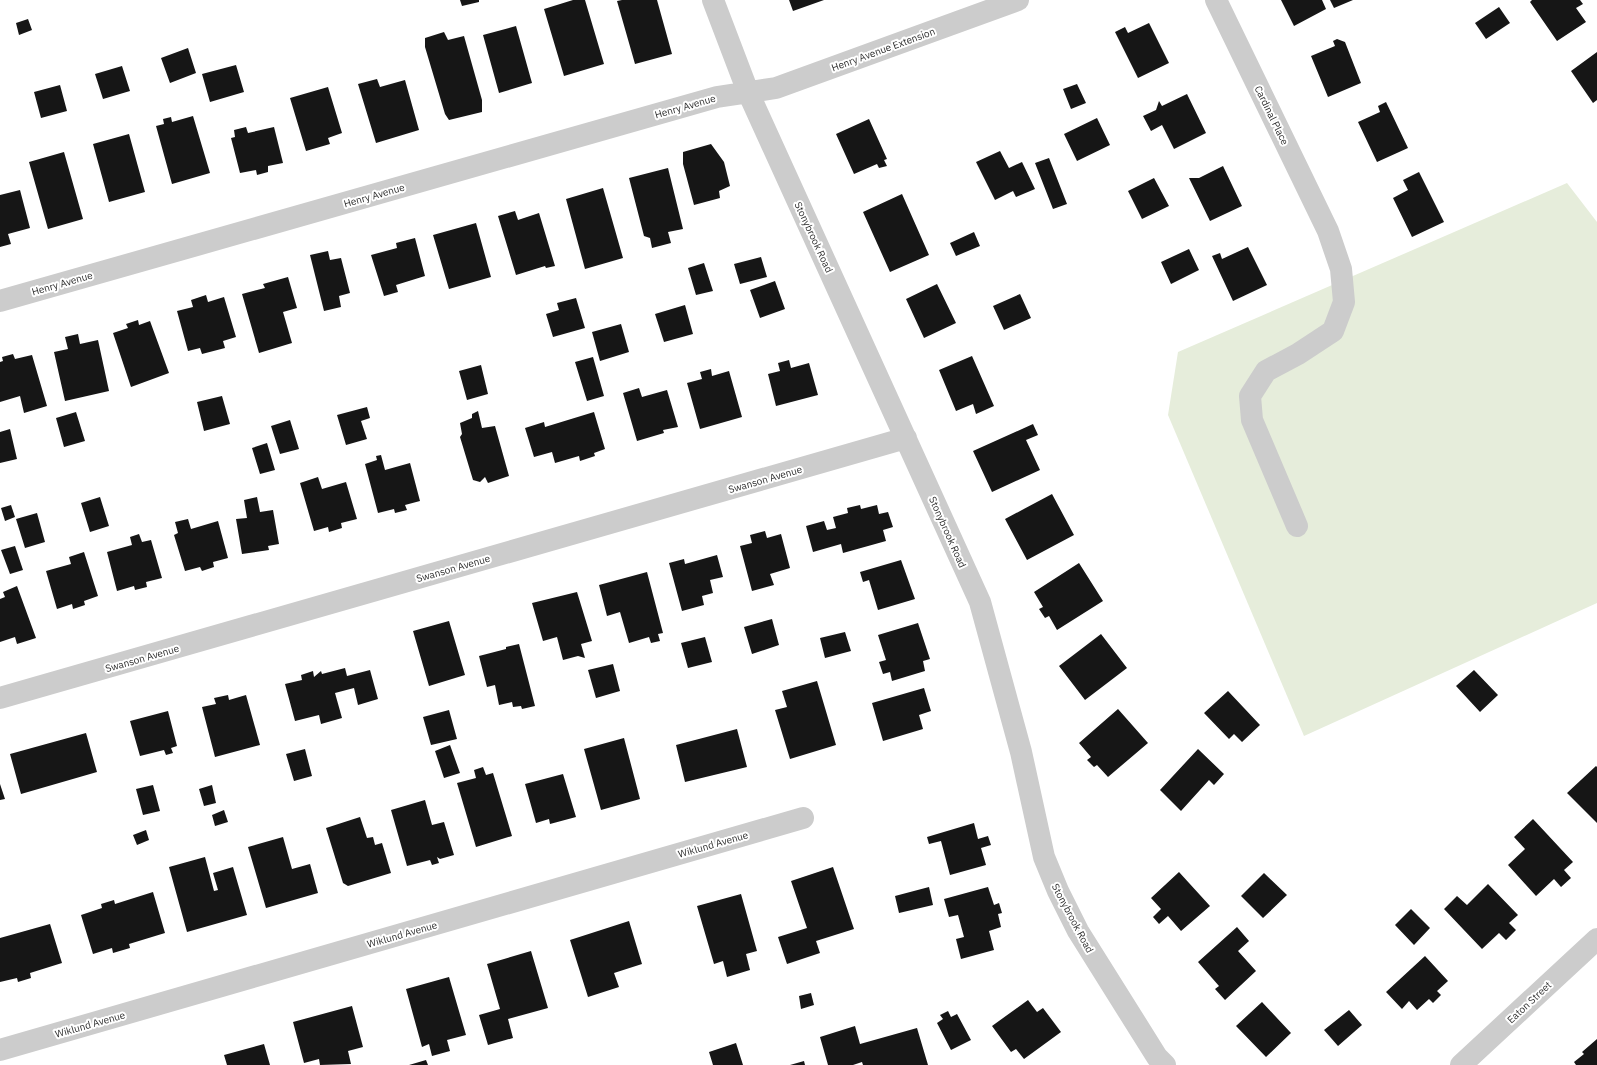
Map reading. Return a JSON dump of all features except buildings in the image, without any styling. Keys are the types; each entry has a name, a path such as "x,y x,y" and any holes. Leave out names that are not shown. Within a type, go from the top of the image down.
{"street":[{"name":"Stonybrook Road","path":"713,0 748,92 980,602 1021,752 1044,857 1058,891 1078,931 1157,1057 1165,1065"},
{"name":"Henry Avenue Extension","path":"748,92 776,88 1018,0"},
{"name":"Cardinal Place","path":"1216,0 1328,231 1341,269 1344,302 1333,331 1298,354 1266,371 1250,396 1252,420 1297,526"},
{"name":"Henry Avenue","path":"0,301 717,97 748,92"},
{"name":"Swanson Avenue","path":"0,698 906,438"},
{"name":"Wiklund Avenue","path":"0,1050 803,818"},
{"name":"Eaton Street","path":"1461,1065 1597,939"}],"green space":[{"path":"1567,183 1597,222 1597,603 1304,736 1168,415 1178,352"}]}
